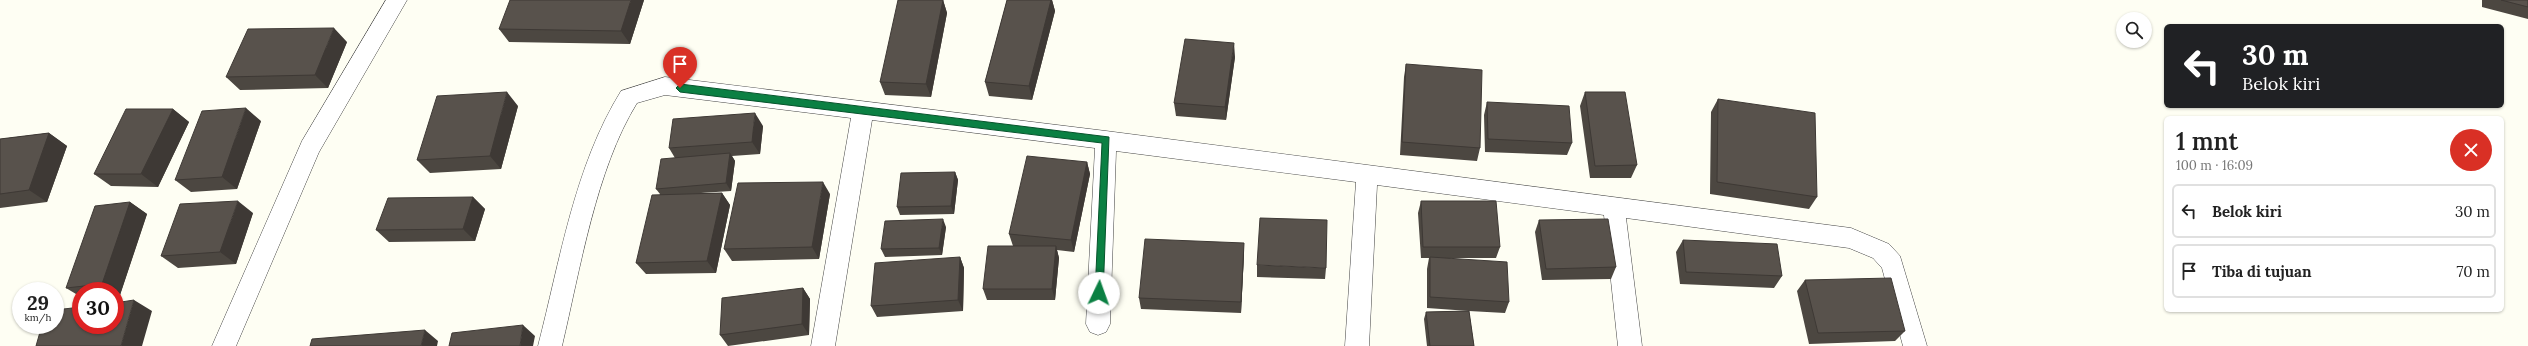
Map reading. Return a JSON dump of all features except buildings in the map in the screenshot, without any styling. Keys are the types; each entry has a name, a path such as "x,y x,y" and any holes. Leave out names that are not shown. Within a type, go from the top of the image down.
{"street":[{"path":"224,346 310,148 397,0"},
{"path":"550,346 592,179 621,110 630,97 650,89 665,86 864,112 1106,140 1851,238 1881,251 1892,263 1916,346"},
{"path":"823,346 864,112"},
{"path":"1098,324 1106,140"},
{"path":"1357,346 1367,175"},
{"path":"1614,208 1630,346"}],"route":[{"path":"680,88 864,112 1106,140 1099,293"}]}
